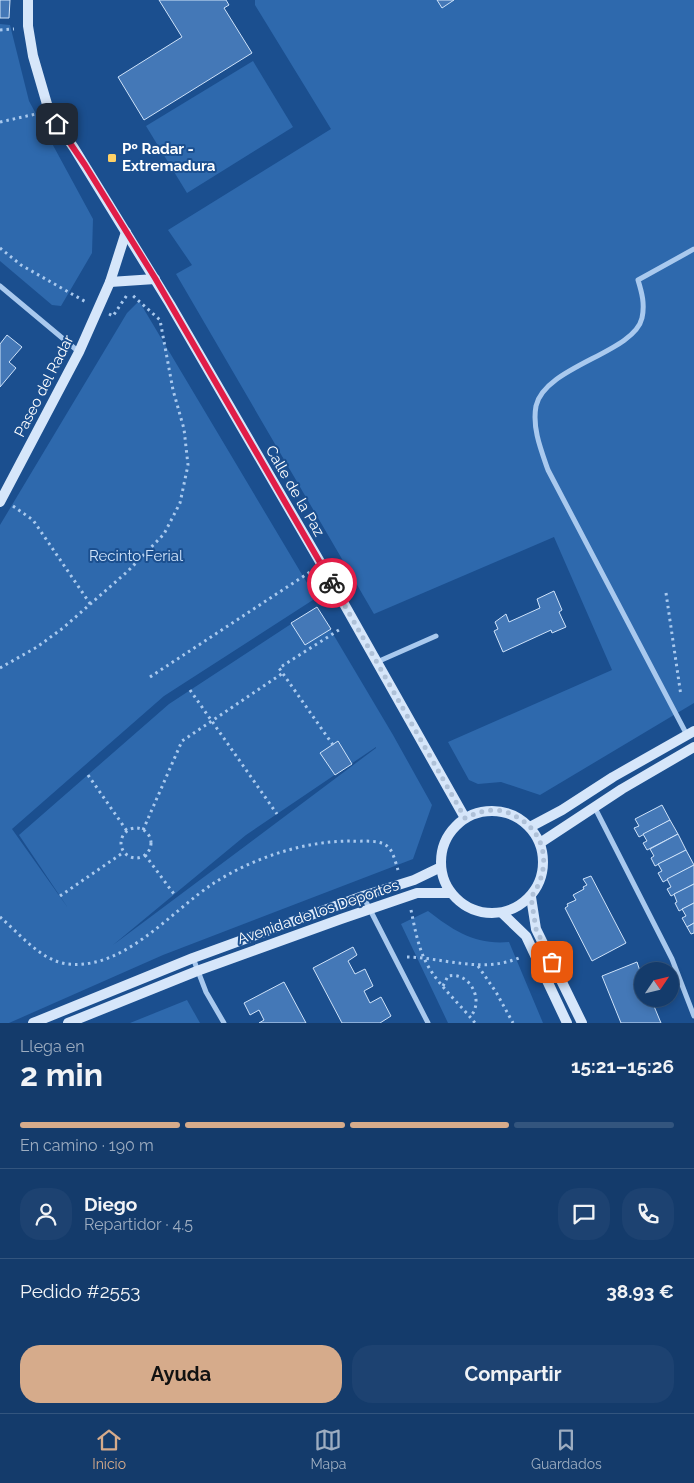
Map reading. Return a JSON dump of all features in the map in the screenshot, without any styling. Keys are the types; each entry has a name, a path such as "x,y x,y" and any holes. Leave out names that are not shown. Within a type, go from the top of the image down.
{"street":[{"path":"28,0 28,26 33,56 49,111 126,232"},
{"name":"Calle de la Paz","path":"126,232 155,278 353,620 465,818"},
{"name":"Paseo del Radar","path":"1,500 79,352 110,282 126,232"},
{"path":"530,827 690,734 548,470 537,436 536,405 549,384 631,335 642,320 644,301 638,280 694,249"},
{"path":"110,282 155,278"},
{"path":"0,286 79,352"},
{"path":"376,662 436,636"},
{"path":"540,843 622,789 694,747"},
{"path":"595,808 672,959 694,1016"},
{"path":"495,810 512,814 530,827 540,843 544,854 541,880 531,897 516,908 502,913 477,911 458,901 446,885 441,866 443,847 451,832 465,818 478,812 495,810"},
{"name":"Avenida de los Deportes","path":"33,1023 192,958 363,896 404,884 441,866"},
{"name":"Avenida de los Deportes","path":"68,1023 197,971 369,909 417,893 451,893"},
{"path":"363,896 428,1023"},
{"path":"531,897 536,929 582,1023"},
{"path":"502,913 526,936 567,1023"},
{"path":"192,958 206,992 224,1023"}],"path":[{"path":"0,122 49,111"},
{"path":"0,248 21,265 113,316 129,292 160,320 172,390 184,429 188,465 180,503 164,534 128,571 64,628 37,647 0,668"},
{"path":"1,500 33,520 91,605"},
{"path":"150,677 321,565"},
{"path":"666,593 681,698"},
{"path":"333,745 279,668 353,620"},
{"path":"143,830 182,741 283,674"},
{"path":"190,690 277,814"},
{"path":"88,774 128,831"},
{"path":"135,828 143,830 148,834 151,843 150,848 145,856 131,857 124,852 121,842 122,837 128,831 135,828"},
{"path":"0,917 44,956 57,962 85,964 100,961 144,939 182,906 236,871 263,859 299,847 338,841 377,842 384,844 390,849 404,884"},
{"path":"60,896 124,852"},
{"path":"145,856 174,894"},
{"path":"408,896 418,944 428,966 442,986 475,1023"},
{"path":"394,957 424,957 460,964 490,966 512,961 533,952"},
{"path":"477,965 496,992 513,1023"},
{"path":"442,986 448,976 453,975 463,978 473,988 476,1002 474,1013 470,1017"}],"green space":[{"path":"255,0 694,0 694,703 540,795 501,782 478,784 469,780 448,742 612,670 554,537 374,614 176,274 192,265 168,230 331,129 255,5"},
{"path":"0,24 10,25 29,101 93,219 92,253 61,306 52,305 0,261"},
{"path":"253,61 293,127 187,193 146,126"},
{"name":"Recinto Ferial","path":"139,301 316,598 164,696 12,829 68,908 19,835 169,704 317,607 432,805 413,859 163,955 9,1023 0,1023 0,525 127,313","holes":["376,748 113,945 246,835"]},
{"path":"428,911 447,925 475,939 509,942 543,1023 448,1023 401,924"},
{"path":"187,1000 200,1023 130,1023"}],"building":[{"path":"0,0 10,0 9,18 0,18"},
{"path":"159,0 226,0 229,5 224,8 252,53 144,120 118,77 182,37"},
{"path":"437,0 454,0 442,8"},
{"path":"7,335 22,347 9,362 16,368 0,387 0,344"},
{"path":"554,591 562,610 559,612 566,627 552,633 551,630 503,652 494,631 498,629 495,622 506,614 509,622 540,608 537,599"},
{"path":"317,607 331,629 305,645 291,623"},
{"path":"338,741 352,764 335,775 320,753"},
{"path":"662,805 670,820 639,837 634,828 639,826 635,819"},
{"path":"670,820 678,834 647,850 643,843 647,841 643,834"},
{"path":"678,834 686,850 655,866 651,858 654,856 650,849"},
{"path":"686,850 694,865 663,882 658,873 662,871 658,864"},
{"path":"694,865 694,884 671,896 667,889 671,887 667,879"},
{"path":"591,876 626,943 592,961 565,908 568,906 567,904 576,900 573,895 584,889 583,887 587,885 583,879"},
{"path":"694,884 694,903 679,911 675,903 677,902 674,894"},
{"path":"694,903 694,923 687,927 682,918 686,916 682,909"},
{"path":"694,923 694,933 691,934 687,927"},
{"path":"353,947 357,955 348,961 355,974 365,969 373,986 364,991 370,1003 381,997 391,1016 380,1023 342,1023 313,968"},
{"path":"634,963 634,1008 655,1008 661,1023 621,1023 602,976"},
{"path":"284,982 306,1023 259,1023 264,1020 259,1010 250,1015 244,1003"}],"way so far":[{"path":"332,583 465,818 478,812 495,810 504,812 522,820 536,835 544,854 544,866 541,880 531,897 536,929 552,962"}],"place":[{"name":"Pº Radar - Extremadura","path":"112,158"}],"route":[{"path":"57,124 85,165 155,278 332,583"}]}
